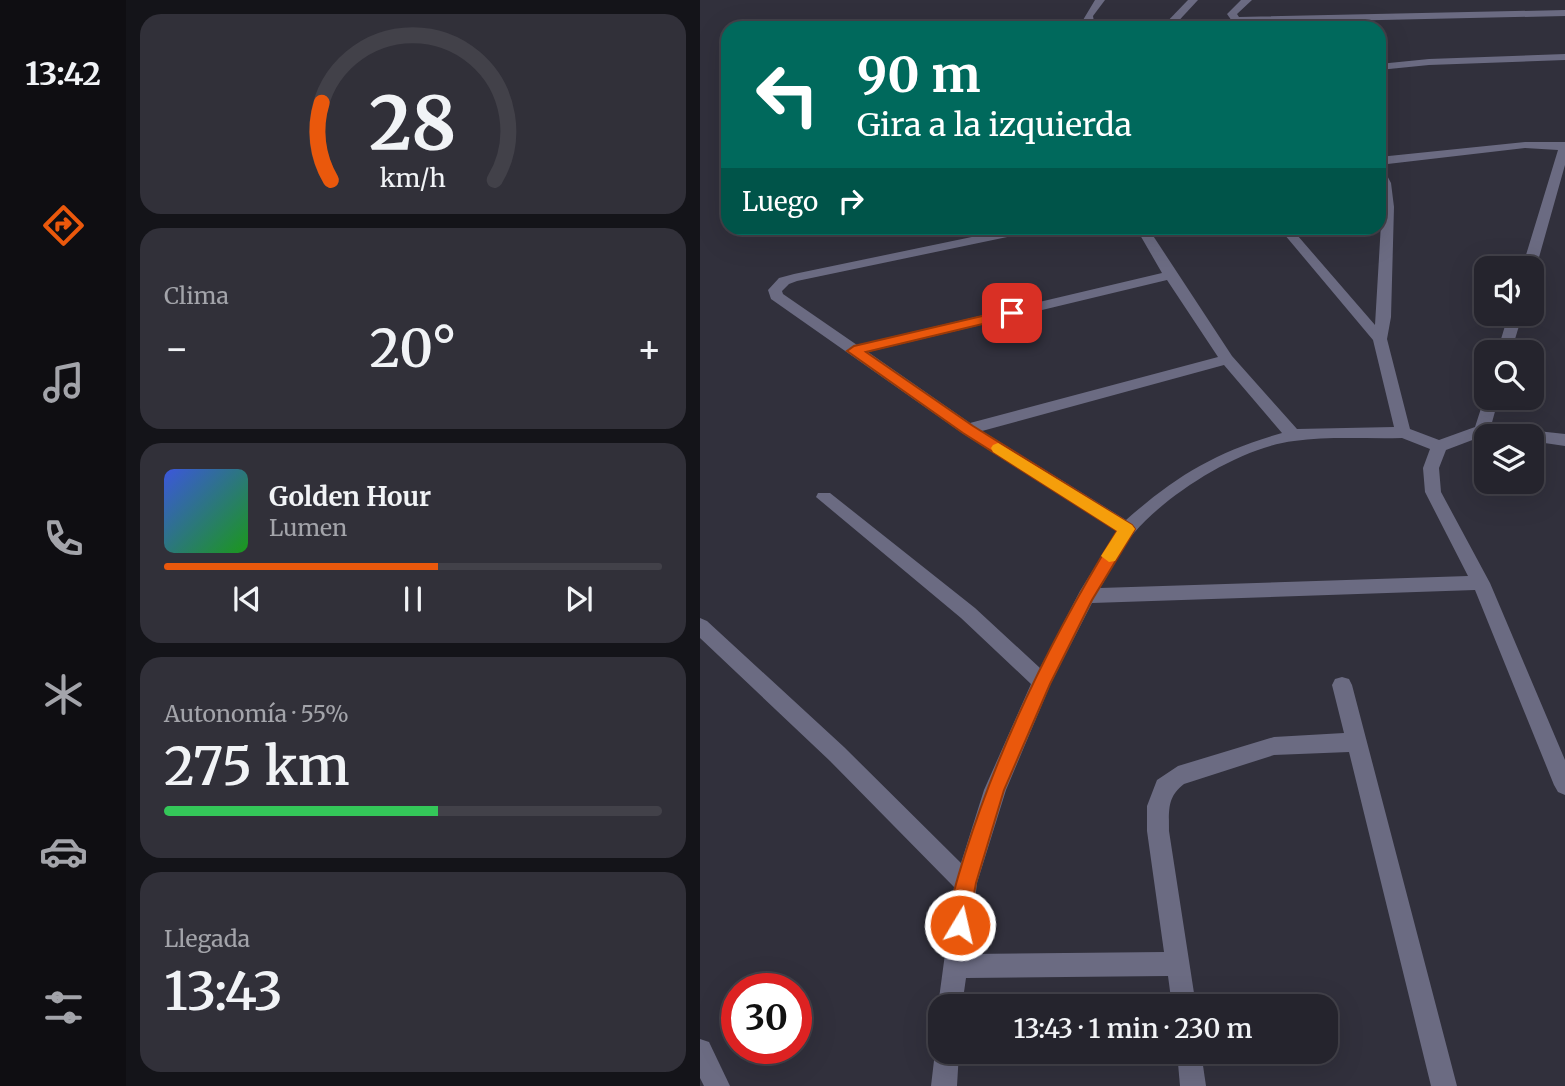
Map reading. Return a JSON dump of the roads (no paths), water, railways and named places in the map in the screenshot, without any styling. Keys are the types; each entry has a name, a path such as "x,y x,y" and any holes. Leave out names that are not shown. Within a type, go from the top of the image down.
{"street":[{"path":"1088,21 1089,12 1100,0"},
{"path":"1173,21 1193,0"},
{"path":"1237,21 1232,14 1247,0"},
{"path":"1328,21 1565,13"},
{"path":"1386,66 1565,57"},
{"path":"1386,160 1525,145 1565,146 1533,256"},
{"path":"1386,191 1388,206 1384,317 1380,339 1403,432"},
{"path":"998,235 794,278 779,284 775,290 776,296 968,429 1127,529"},
{"path":"1146,235 1227,359 1293,435"},
{"path":"1291,235 1380,339"},
{"path":"854,351 1170,275"},
{"path":"968,429 1227,359"},
{"path":"951,994 966,883 995,790 1042,682 1086,596 1127,529 1161,498 1202,470 1245,449 1293,435 1403,432 1439,446 1474,433"},
{"path":"1544,437 1565,440"},
{"path":"1439,446 1430,468 1433,492 1481,583 1565,785"},
{"path":"824,497 968,613 1042,682"},
{"path":"1086,596 1481,583"},
{"path":"700,626 837,754 966,883"},
{"path":"1342,685 1444,1086"},
{"path":"1183,994 1158,831 1158,806 1164,787 1178,776 1274,746 1357,742"},
{"path":"954,966 1179,964"},
{"path":"700,1051 717,1086"},
{"path":"944,1086 946,1064"},
{"path":"1191,1064 1194,1086"}]}
